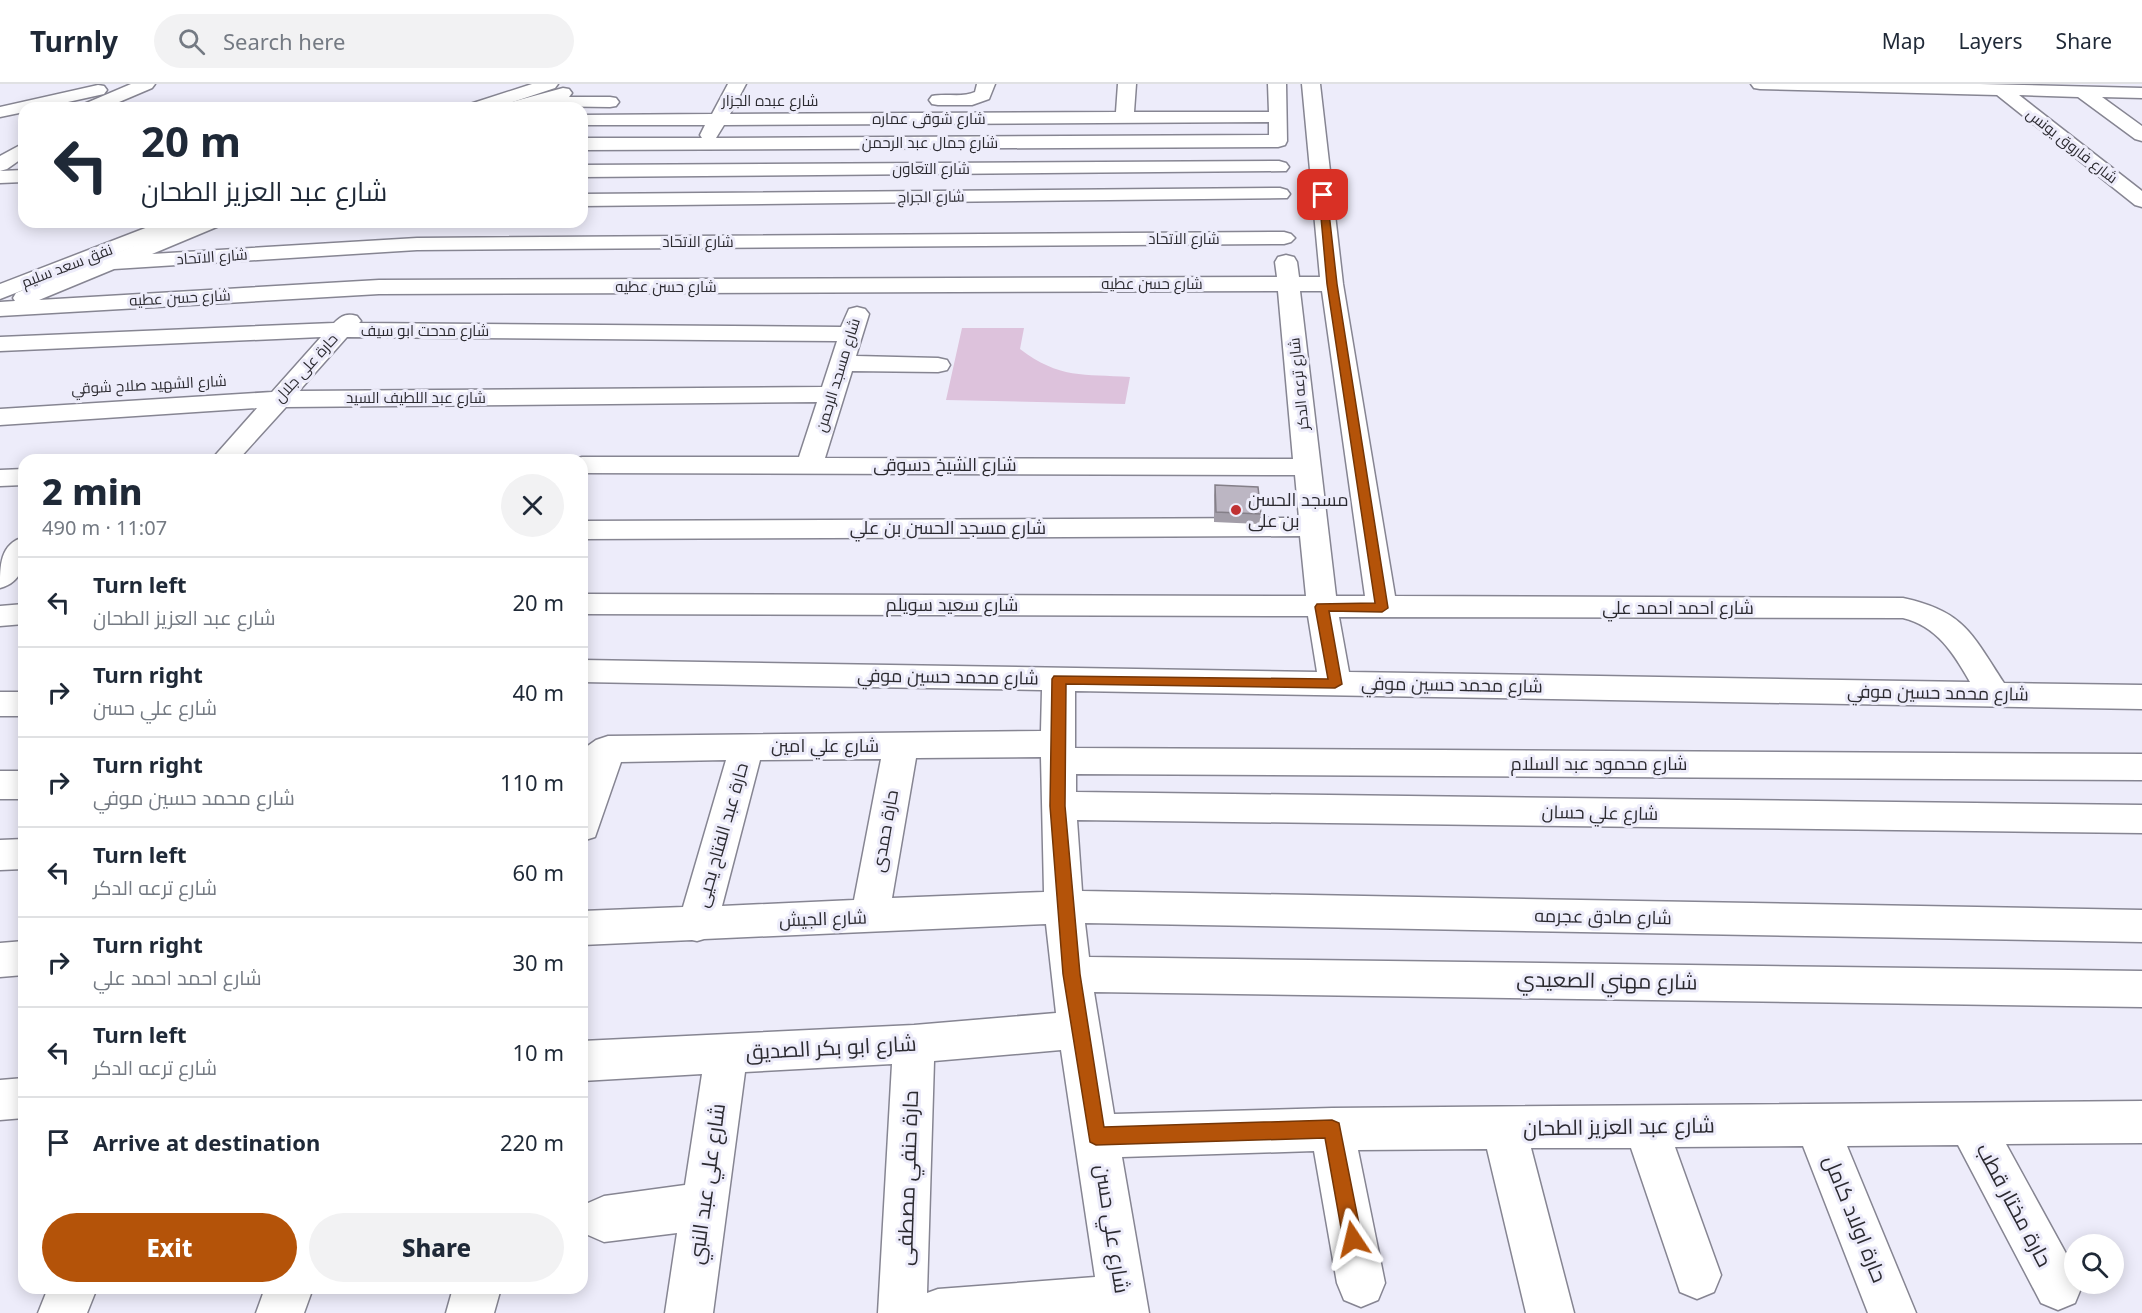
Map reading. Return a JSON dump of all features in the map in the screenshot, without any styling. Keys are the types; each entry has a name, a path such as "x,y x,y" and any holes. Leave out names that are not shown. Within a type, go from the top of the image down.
{"street":[{"path":"104,102 146,84"},
{"path":"691,170 736,84"},
{"path":"919,101 978,99 983,95 986,84"},
{"path":"1125,118 1127,84"},
{"name":"شارع ترعه الدكر","path":"1276,84 1280,194 1288,284 1322,607 1335,684"},
{"path":"1311,84 1332,284 1382,608"},
{"path":"1760,84 2083,92 2137,96"},
{"path":"517,102 598,85"},
{"path":"79,102 105,87"},
{"path":"42,102 105,87"},
{"name":"شارع فاروق يونس","path":"2003,91 2142,201"},
{"path":"2083,92 2142,135"},
{"path":"544,98 624,102"},
{"name":"شارع عبده الجزار","path":"704,102 751,101"},
{"path":"0,112 18,108"},
{"name":"شارع شوقى عماره","path":"588,120 1277,117"},
{"path":"0,151 18,140"},
{"name":"شارع جمال عبد الرحمن","path":"588,144 1278,141"},
{"path":"0,165 18,153"},
{"name":"شارع التعاون","path":"588,171 1279,167"},
{"path":"0,177 18,176"},
{"name":"شارع الجراج","path":"588,200 1280,194"},
{"path":"0,308 112,263 170,228"},
{"path":"142,244 193,228"},
{"name":"حارة على جلال","path":"229,454 432,228"},
{"name":"شارع الاتحاد","path":"112,263 417,244 1284,238"},
{"name":"نفق سعد سليم","path":"0,292 142,244"},
{"name":"شارع حسن عطيه","path":"0,308 379,287 1332,284"},
{"name":"شارع مسجد الرحمن","path":"810,464 866,286"},
{"name":"شارع مدحت ابو سيف","path":"0,344 340,330 851,334"},
{"path":"842,363 938,365"},
{"name":"شارع الشهيد صلاح شوقي","path":"36,391 299,377"},
{"name":"شارع عبد اللطيف السيد","path":"0,417 279,399 832,394"},
{"name":"شارع الشيخ دسوقى","path":"588,465 1308,467"},
{"path":"0,478 18,477"},
{"name":"شارع مسجد الحسن بن علي","path":"588,530 1315,527"},
{"path":"0,546 18,545"},
{"path":"0,578 18,553"},
{"name":"شارع سعيد سويلم","path":"588,604 1322,607"},
{"name":"شارع احمد احمد علي","path":"1322,607 1903,608 1919,610 1948,626 1994,694"},
{"path":"0,616 18,614"},
{"name":"شارع محمد حسين موفي","path":"588,671 2142,696"},
{"name":"شارع علي حسن","path":"1059,679 1058,806 1064,907 1079,1029 1124,1306"},
{"path":"0,704 18,704"},
{"name":"شارع علي امين","path":"596,758 747,746 901,745 1057,752"},
{"name":"حارة حمدى","path":"870,917 901,745"},
{"name":"حارة عبد الفتاح يحيى","path":"697,925 747,746"},
{"name":"شارع محمود عبد السلام","path":"1057,752 2142,767"},
{"path":"588,797 596,758"},
{"path":"0,785 18,785"},
{"name":"شارع علي حسان","path":"1058,806 2142,819"},
{"name":"شارع الجيش","path":"588,928 697,925 1064,907"},
{"name":"شارع صادق عجرمه","path":"1064,907 2142,926"},
{"path":"0,960 18,958"},
{"name":"شارع مهني الصعيدي","path":"1071,974 2142,989"},
{"name":"شارع ابو بكر الصديق","path":"588,1061 914,1044 1079,1029"},
{"name":"حارة حنفي مصطفى","path":"902,1313 914,1044"},
{"name":"شارع علي عبد النبي","path":"689,1313 726,1055"},
{"path":"0,1100 18,1098"},
{"name":"حارة مختار قطب","path":"1971,1124 2058,1286"},
{"name":"شارع عبد العزيز الطحان","path":"1096,1136 1332,1129 2141,1124"},
{"name":"حارة اولاد كامل","path":"1817,1125 1892,1313"},
{"path":"1646,1127 1697,1275"},
{"path":"1503,1128 1550,1313"},
{"path":"1332,1129 1361,1284"},
{"path":"604,1220 704,1206"},
{"path":"62,1313 70,1294"},
{"path":"280,1313 287,1294"},
{"path":"470,1313 475,1294"},
{"path":"938,1313 1124,1306"}],"shaded area":[{"path":"962,328 1024,328 1020,349 1047,366 1085,375 1130,377 1125,404 946,400"}],"building":[{"path":"1215,485 1258,487 1261,514 1216,512"}],"place":[{"name":"مسجد الحسن بن على","path":"1236,510"}],"route":[{"path":"1323,195 1332,284 1382,608 1322,607 1335,684 1059,679 1058,806 1064,907 1071,974 1096,1136 1332,1129 1353,1239"}]}
